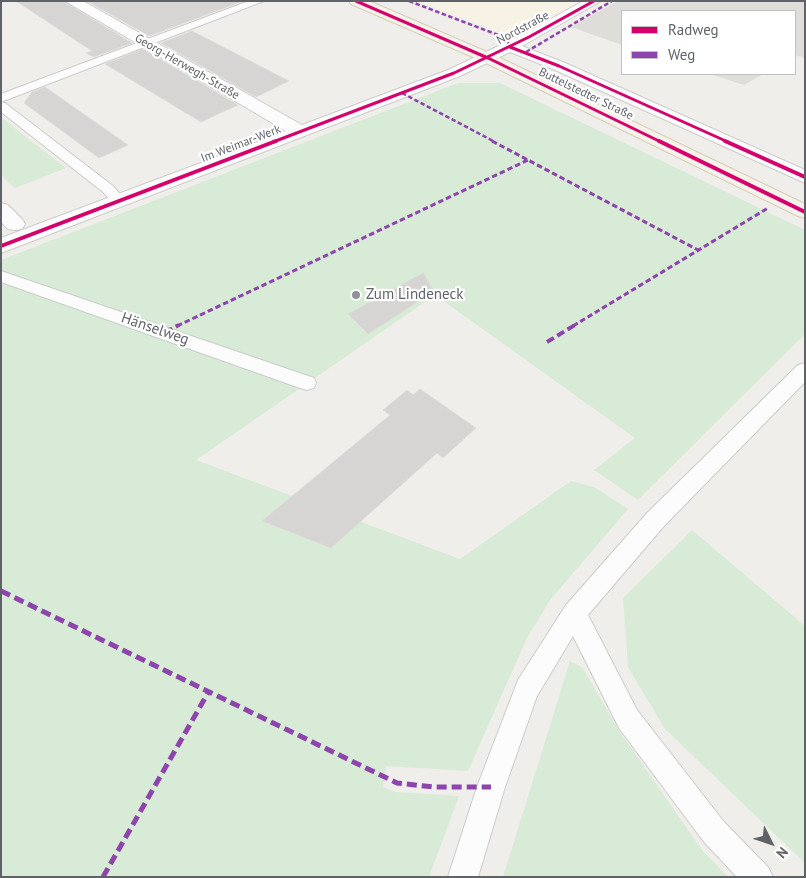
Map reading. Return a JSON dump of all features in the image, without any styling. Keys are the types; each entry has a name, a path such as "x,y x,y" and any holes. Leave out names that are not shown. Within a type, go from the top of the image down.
{"main road":[{"name":"Buttelstedter Straße","path":"356,1 488,58 805,212"}],"street":[{"name":"Georg-Herwegh-Straße","path":"72,1 301,132"},
{"name":"Nordstraße","path":"488,58 594,1"},
{"path":"510,47 559,66 805,178"},
{"name":"Im Weimar-Werk","path":"1,246 21,230 119,201 488,58"},
{"path":"1,209 21,230"}],"lane":[{"path":"1,98 259,1"},
{"path":"1,106 108,189 119,201"},
{"name":"Hänselweg","path":"1,276 307,383"},
{"path":"463,877 491,788 526,689 574,612 656,519 805,370"},
{"path":"574,612 628,719 714,832 758,877"}],"shaded area":[{"path":"417,1 582,1 514,37"},
{"path":"618,1 805,1 805,58 796,55 796,10 621,10 621,45 571,27"},
{"path":"713,75 761,75 744,85"}],"green space":[{"path":"458,83 500,83 805,230 805,334 638,500 594,470 635,438 435,295 196,460 460,559 571,481 594,487 628,509 550,600 527,638 468,771 386,766 383,787 395,792 459,796 429,877 1,877 1,260"},
{"path":"1,117 66,168 15,188 1,175"},
{"path":"692,530 805,626 805,863 665,729 628,667 623,598"},
{"path":"570,661 583,668 618,729 702,850 728,877 503,877"}],"building":[{"path":"16,1 63,1 132,43 94,57 86,53 92,51"},
{"path":"87,1 241,1 241,2 149,36"},
{"path":"192,31 289,81 256,97 161,43"},
{"path":"143,49 238,105 201,122 105,64"},
{"path":"45,87 128,145 99,158 24,103 32,92"},
{"path":"423,273 434,291 368,334 348,314"},
{"path":"420,389 476,428 443,458 437,453 331,548 262,521 390,415 383,410 407,390 413,395"}],"marked path":[{"path":"409,1 506,38 510,47"},
{"path":"526,52 612,1"},
{"path":"402,93 698,250"},
{"path":"165,332 528,160"},
{"path":"547,342 768,208"},
{"path":"1,591 397,783 433,787 491,787"},
{"path":"103,877 209,691"}],"cycle path":[{"path":"356,1 488,58 805,212"},
{"path":"1,246 454,73 529,37 594,1"},
{"path":"510,47 559,66 805,177"}],"place":[{"name":"Zum Lindeneck","path":"356,295"}]}
